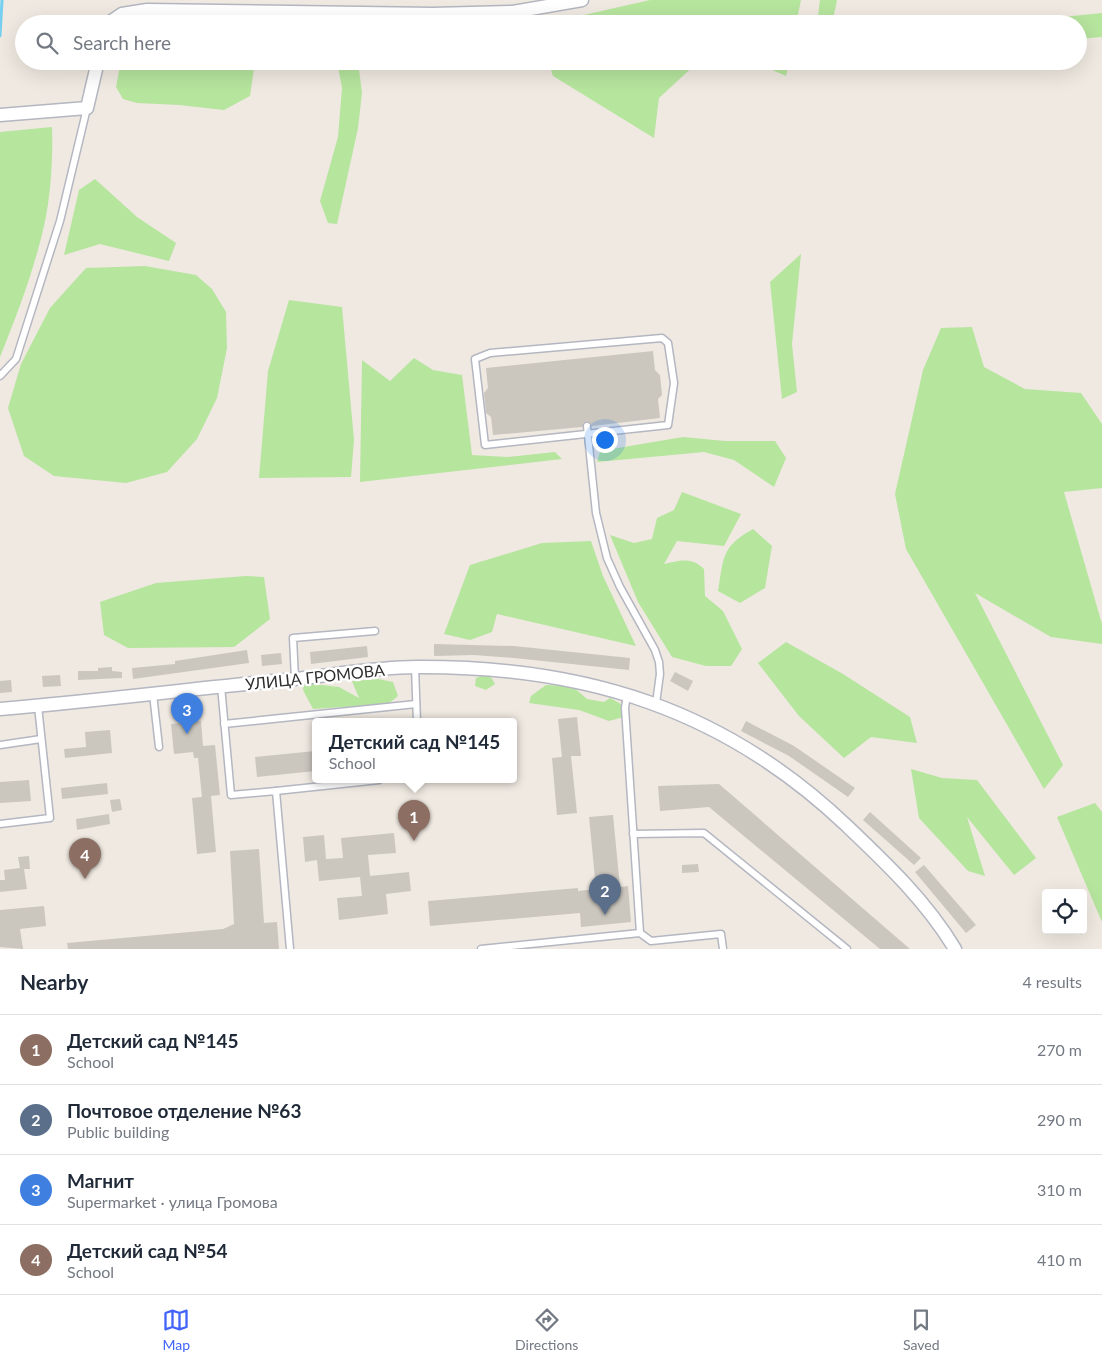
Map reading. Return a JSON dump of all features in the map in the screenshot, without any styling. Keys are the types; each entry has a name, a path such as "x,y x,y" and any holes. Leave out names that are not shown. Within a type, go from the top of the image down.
{"street":[{"path":"120,15 147,10 433,14 513,12 582,0"},
{"path":"0,115 87,108 96,70"},
{"name":"УЛИЦА ГРОМОВА","path":"0,709 415,667 497,670 559,677 628,694 656,703 715,730 757,755 816,797 898,874 940,925 955,949"}],"lane":[{"path":"0,376 16,359 19,350 60,221 87,108"},
{"path":"662,338 668,342 674,383 668,425 587,430 485,445 475,358 490,354 662,338"},
{"path":"587,430 590,475 596,513 607,558 620,587 656,650 660,674 656,703"},
{"path":"295,679 293,638 375,631"},
{"path":"415,667 417,718"},
{"path":"221,686 231,794 350,783"},
{"path":"153,693 159,747"},
{"path":"628,694 625,708 640,934"},
{"path":"224,724 416,704"},
{"path":"0,824 50,818 38,706"},
{"path":"0,744 41,739"},
{"path":"276,791 290,949"},
{"path":"633,834 704,832 847,949"},
{"path":"481,949 640,934 651,941 722,934 723,949"}],"green space":[{"path":"650,0 801,0 798,15 584,15"},
{"path":"820,0 837,0 834,15 818,15"},
{"path":"1102,13 1102,37 1087,38 1087,15 1083,15"},
{"path":"119,70 254,70 250,96 224,110 137,103 123,99 116,87"},
{"path":"339,70 359,70 362,93 358,128 337,224 328,223 320,201 338,137 342,88"},
{"path":"551,70 689,70 659,98 654,138 553,76"},
{"path":"772,70 787,70 786,76"},
{"path":"52,127 51,176 44,226 25,292 0,357 0,132"},
{"path":"95,179 137,217 176,243 169,261 100,244 64,255 79,190"},
{"path":"801,254 792,344 797,392 782,399 770,282"},
{"path":"145,266 196,275 212,289 226,312 227,348 217,398 197,439 167,472 126,483 54,476 24,456 8,408 21,364 50,308 86,268"},
{"path":"289,300 342,307 354,440 351,477 259,478 268,371"},
{"path":"972,327 984,367 1025,389 1081,393 1102,424 1102,488 1064,492 1102,624 1102,644 1051,637 975,593 1063,765 1044,789 906,549 895,494 923,370 941,328"},
{"path":"414,358 433,370 462,375 472,455 507,457 555,452 562,459 360,482 362,360 390,381"},
{"path":"683,437 725,441 775,441 786,458 774,487 734,460 704,452 597,462 600,451"},
{"path":"682,492 741,514 724,546 677,541 664,564 685,560 694,562 704,569 705,596 723,611 742,649 731,666 706,666 672,657 638,602 610,535 634,543 652,539 657,518 674,510"},
{"path":"753,529 772,546 765,588 740,603 718,591 723,561 729,548 743,535"},
{"path":"591,541 603,576 636,646 497,614 492,632 470,640 444,634 470,565 542,543"},
{"path":"246,576 264,577 270,619 234,647 128,648 104,635 100,602 156,583"},
{"path":"786,642 843,674 910,717 917,743 871,737 844,758 799,716 758,663"},
{"path":"482,676 491,677 495,684 486,690 475,686 476,678"},
{"path":"378,679 393,682 398,696 388,704 313,709 303,690 304,683 339,687 359,698 352,681"},
{"path":"546,685 572,686 587,699 604,702 610,698 621,704 624,717 609,721 579,710 529,703 531,696"},
{"path":"911,769 942,778 977,780 1036,858 1014,875 967,817 985,876 968,871 919,818"},
{"path":"1095,803 1102,812 1102,922 1057,817"}],"building":[{"path":"653,351 655,370 660,375 662,395 658,399 660,418 592,426 587,421 582,427 493,435 491,417 486,413 484,393 488,388 486,368"},
{"path":"434,644 514,646 630,658 629,670 474,655 434,656"},
{"path":"367,646 368,657 311,664 310,652"},
{"path":"247,650 249,663 133,679 132,668 175,664 175,661"},
{"path":"281,653 282,664 262,666 261,655"},
{"path":"112,667 112,671 122,672 122,678 78,680 78,671 98,671 98,668"},
{"path":"675,672 693,681 688,691 670,681"},
{"path":"60,675 61,686 43,687 42,676"},
{"path":"11,680 12,692 0,693 0,681"},
{"path":"577,717 581,756 571,756 577,813 557,815 552,758 562,757 558,719"},
{"path":"201,721 203,746 215,745 220,795 211,796 216,852 197,854 192,798 202,797 198,758 194,758 193,752 174,754 171,724"},
{"path":"746,721 794,746 855,788 848,797 789,756 741,731"},
{"path":"110,730 112,753 65,758 64,749 86,747 85,732"},
{"path":"312,751 312,771 257,777 255,757"},
{"path":"29,780 31,801 0,803 0,782"},
{"path":"107,783 108,794 62,799 61,788"},
{"path":"719,784 910,949 880,949 709,807 660,811 658,786"},
{"path":"120,799 122,810 112,812 110,800"},
{"path":"870,812 921,858 914,865 863,820"},
{"path":"109,814 110,824 77,830 76,819"},
{"path":"613,815 620,887 628,886 631,922 581,927 580,913 430,926 428,901 578,888 578,891 596,889 589,817"},
{"path":"394,833 396,853 368,855 370,876 409,872 411,891 386,894 388,914 339,920 337,898 362,896 360,877 319,881 317,860 305,862 303,837 324,835 326,859 343,858 341,838"},
{"path":"259,849 264,923 277,922 279,949 68,949 67,943 223,929 234,924 230,851"},
{"path":"29,856 30,869 24,869 27,889 0,892 0,880 5,880 4,870 20,868 18,857"},
{"path":"698,864 699,872 682,873 682,865"},
{"path":"924,865 976,925 966,933 915,872"},
{"path":"44,906 46,926 20,929 23,949 0,947 0,910"}],"waterway":[{"path":"0,36 2,0"}],"place":[{"name":"Магнит","path":"187,734"},
{"name":"Детский сад №145","path":"414,841"},
{"name":"Детский сад №54","path":"85,879"},
{"name":"Почтовое отделение №63","path":"605,915"}]}
